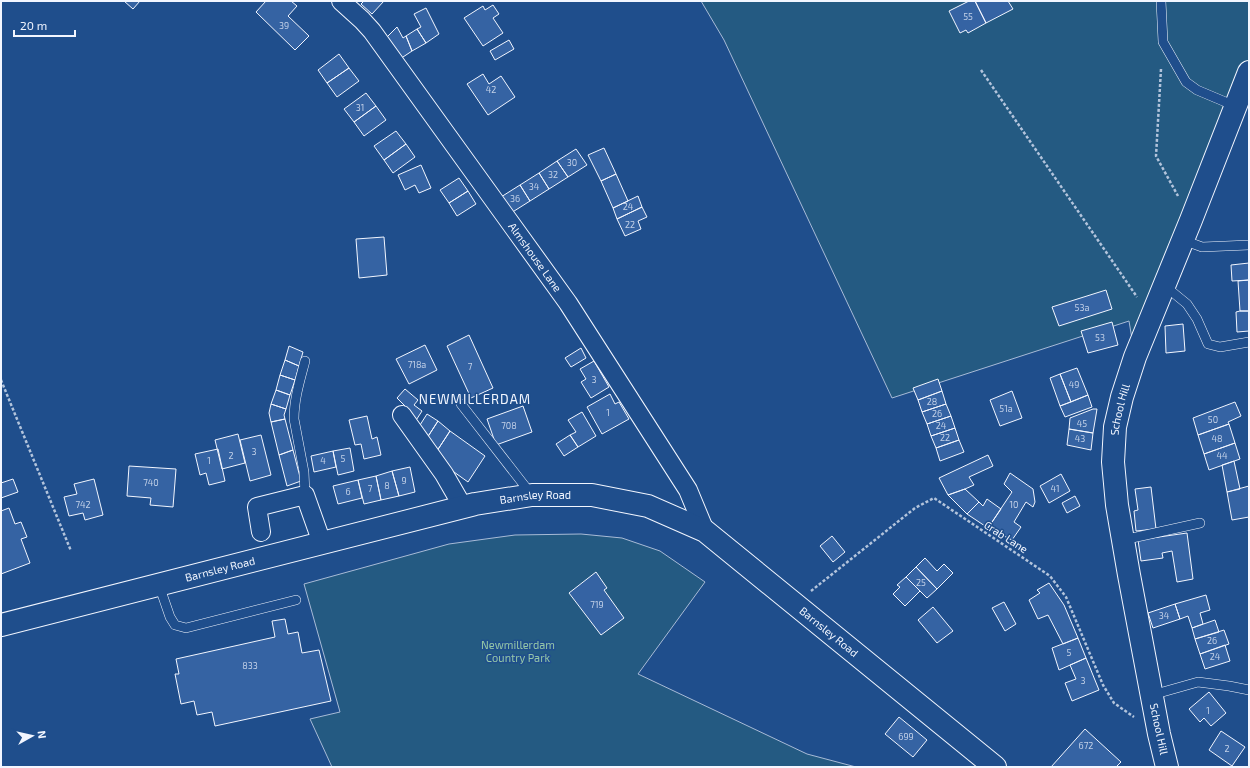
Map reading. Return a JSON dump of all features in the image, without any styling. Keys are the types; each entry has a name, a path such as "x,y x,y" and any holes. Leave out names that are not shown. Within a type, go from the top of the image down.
{"main road":[{"name":"School Hill","path":"1167,767 1159,734 1117,505 1113,462 1115,427 1122,397 1150,317 1165,286 1192,220 1249,72"},
{"name":"Barnsley Road","path":"1,625 463,507 532,495 592,496 648,506 705,531 996,767"}],"street":[{"name":"Almshouse Lane","path":"340,1 372,31 568,303 688,490 705,531"},
{"path":"402,415 444,474 463,507"},
{"path":"261,532 257,507 305,495 322,543"}],"lane":[{"path":"1161,1 1163,42 1186,82 1197,90 1235,106"},
{"path":"1183,240 1202,247 1249,245"},
{"path":"1165,286 1187,304 1197,319 1208,344 1220,347 1249,342"},
{"path":"305,361 295,401 294,419 304,472 305,495"},
{"path":"461,404 532,495"},
{"path":"1123,540 1200,523"},
{"path":"159,585 170,617 175,625 186,628 296,600"},
{"path":"1152,695 1198,682 1249,690"}],"path":[{"path":"1163,42 1156,156 1192,220"},
{"path":"981,70 1150,317"},
{"path":"1,380 71,551"},
{"name":"Crab Lane","path":"795,604 915,508 934,498 1050,576 1066,597 1102,685 1114,703 1159,734"}],"green space":[{"path":"701,1 1249,1 1249,72 1135,357 1129,321 892,398 724,40"},
{"name":"Newmillerdam Country Park","path":"581,534 622,538 660,551 705,582 638,674 807,754 856,767 332,767 310,719 340,712 304,584 449,544 515,535"}],"building":[{"path":"124,1 140,1 133,9"},
{"path":"266,1 291,1 297,6 288,16 309,36 295,50 256,12"},
{"path":"364,1 384,1 372,14 361,4"},
{"path":"969,1 975,1 986,23 968,33 966,30 960,33 949,11"},
{"path":"975,1 1008,1 1013,9 986,23"},
{"path":"493,5 499,14 493,18 503,33 483,46 464,18 483,6 485,10"},
{"path":"426,8 439,34 426,43 417,29 421,27 414,14"},
{"path":"397,27 403,38 406,36 412,51 400,59 387,37"},
{"path":"417,29 426,43 412,51 406,36"},
{"path":"509,40 514,49 495,60 490,51"},
{"path":"339,54 349,68 327,83 318,70"},
{"path":"349,68 359,81 337,97 327,83"},
{"path":"483,74 489,84 501,76 515,97 488,115 467,84"},
{"path":"366,93 376,106 354,122 344,109"},
{"path":"376,106 386,120 364,136 354,122"},
{"path":"396,131 406,144 384,160 374,146"},
{"path":"406,144 415,157 393,173 384,160"},
{"path":"604,148 616,174 601,181 588,155"},
{"path":"576,149 587,165 568,177 557,161"},
{"path":"557,161 568,177 549,189 539,173"},
{"path":"421,165 431,188 419,193 415,185 405,190 398,175"},
{"path":"539,173 549,189 530,201 520,185"},
{"path":"616,174 628,201 613,208 601,181"},
{"path":"459,178 468,191 449,203 440,190"},
{"path":"520,185 530,201 511,213 501,197"},
{"path":"468,191 476,204 457,216 449,203"},
{"path":"638,196 642,207 617,219 613,208"},
{"path":"642,207 647,217 638,221 641,229 625,236 617,219"},
{"path":"384,237 387,275 359,278 356,239"},
{"path":"1249,263 1249,280 1232,281 1231,265"},
{"path":"1249,280 1249,311 1240,311 1238,281"},
{"path":"1106,290 1112,309 1059,326 1052,307"},
{"path":"1249,311 1249,331 1237,332 1236,312"},
{"path":"1112,322 1118,345 1088,353 1081,331"},
{"path":"1183,324 1185,351 1166,353 1165,326"},
{"path":"469,335 493,388 471,398 447,346"},
{"path":"425,345 437,370 409,384 396,359"},
{"path":"289,346 303,352 299,366 285,360"},
{"path":"581,348 586,358 571,367 565,358"},
{"path":"285,360 299,366 295,380 280,375"},
{"path":"594,361 609,387 591,398 581,382 586,379 580,369"},
{"path":"1077,368 1088,395 1071,402 1060,374"},
{"path":"1060,374 1071,402 1060,406 1050,378"},
{"path":"280,375 295,380 290,395 276,390"},
{"path":"938,379 942,391 918,400 913,388"},
{"path":"405,389 418,400 414,405 422,411 413,425 403,409 405,406 397,398"},
{"path":"276,390 290,395 286,409 271,404"},
{"path":"942,391 946,404 922,412 918,400"},
{"path":"1012,391 1022,418 1000,426 990,400"},
{"path":"610,394 615,404 619,402 629,419 602,434 587,407"},
{"path":"1088,395 1092,407 1065,417 1060,406"},
{"path":"1235,402 1241,416 1228,422 1229,424 1198,435 1193,418"},
{"path":"271,404 286,409 284,415 285,419 271,422 269,413"},
{"path":"946,404 951,416 927,424 922,412"},
{"path":"523,406 532,432 496,445 487,419"},
{"path":"1093,409 1097,409 1093,433 1069,429 1070,418"},
{"path":"582,412 596,436 578,447 570,435 576,432 568,420"},
{"path":"427,414 438,421 427,438 422,432 420,425"},
{"path":"367,416 372,439 377,437 381,455 364,459 361,444 355,445 349,420"},
{"path":"951,416 955,428 931,436 927,424"},
{"path":"285,419 293,450 279,455 271,422"},
{"path":"438,421 450,431 433,457 427,438"},
{"path":"1229,424 1235,443 1204,454 1198,435"},
{"path":"955,428 959,440 936,448 931,436"},
{"path":"1069,429 1093,433 1091,450 1067,445"},
{"path":"450,431 485,456 468,482 433,457"},
{"path":"238,434 245,463 222,469 215,440"},
{"path":"261,435 271,475 250,481 240,440"},
{"path":"570,435 578,447 564,456 556,444"},
{"path":"959,440 964,452 940,461 936,448"},
{"path":"1235,443 1240,459 1209,470 1204,454"},
{"path":"350,448 354,471 338,475 333,451"},
{"path":"218,449 225,481 209,485 206,473 200,475 195,454"},
{"path":"293,450 301,481 287,486 279,455"},
{"path":"333,451 336,467 314,472 311,456"},
{"path":"988,455 993,466 969,477 974,485 948,495 939,478"},
{"path":"1234,461 1240,489 1227,492 1222,465"},
{"path":"129,466 176,469 173,507 150,505 151,498 127,496"},
{"path":"410,467 415,492 399,496 392,471"},
{"path":"392,471 399,496 381,500 376,476"},
{"path":"1010,473 1033,489 1035,502 1033,507 1026,502 1014,522 1021,527 1012,540 988,528 1012,492 1004,484"},
{"path":"1061,474 1070,491 1049,503 1040,486"},
{"path":"376,476 381,500 364,504 358,480"},
{"path":"13,479 18,492 1,498 1,483"},
{"path":"94,479 103,515 85,520 83,513 69,516 64,497 77,494 74,484"},
{"path":"358,480 362,498 338,504 333,486"},
{"path":"1249,486 1249,517 1232,520 1227,492"},
{"path":"1151,487 1156,529 1136,531 1134,511 1138,510 1135,489"},
{"path":"965,489 979,502 967,514 948,495"},
{"path":"1075,496 1080,506 1067,513 1062,503"},
{"path":"987,499 1001,509 988,528 967,514 979,502 983,506"},
{"path":"9,508 15,524 21,522 27,537 21,539 30,563 1,574 1,511"},
{"path":"1187,533 1193,579 1177,582 1172,551 1162,553 1163,558 1141,561 1138,540"},
{"path":"832,536 845,552 833,562 820,546"},
{"path":"925,558 937,571 944,564 953,573 937,589 916,567"},
{"path":"916,567 937,589 927,598 906,577"},
{"path":"596,572 607,588 604,590 624,618 601,635 569,593"},
{"path":"906,577 920,591 905,606 893,594 900,587 897,585"},
{"path":"1049,583 1064,605 1078,638 1063,644 1048,615 1038,619 1029,600 1040,593 1037,590"},
{"path":"1206,595 1210,610 1200,613 1203,624 1192,628 1188,616 1180,619 1175,604"},
{"path":"1004,602 1016,624 1005,631 992,608"},
{"path":"1175,604 1180,619 1153,628 1148,613"},
{"path":"933,607 953,631 937,643 918,620"},
{"path":"285,619 288,634 298,632 302,653 319,650 331,701 215,726 212,712 197,715 194,701 181,704 175,674 179,674 176,659 275,637 272,621"},
{"path":"1215,620 1219,632 1195,639 1192,628"},
{"path":"1224,630 1229,644 1200,654 1195,639"},
{"path":"1078,638 1086,658 1059,670 1052,648"},
{"path":"1225,645 1230,661 1205,669 1200,654"},
{"path":"1086,658 1099,690 1072,701 1065,683 1076,679 1070,665"},
{"path":"1209,692 1226,713 1211,726 1204,718 1200,722 1189,709"},
{"path":"899,717 927,740 913,757 885,734"},
{"path":"1085,729 1121,762 1116,767 1051,767"},
{"path":"1221,731 1245,747 1232,766 1209,750"}],"district":[{"name":"NEWMILLERDAM","path":"475,399"}]}
